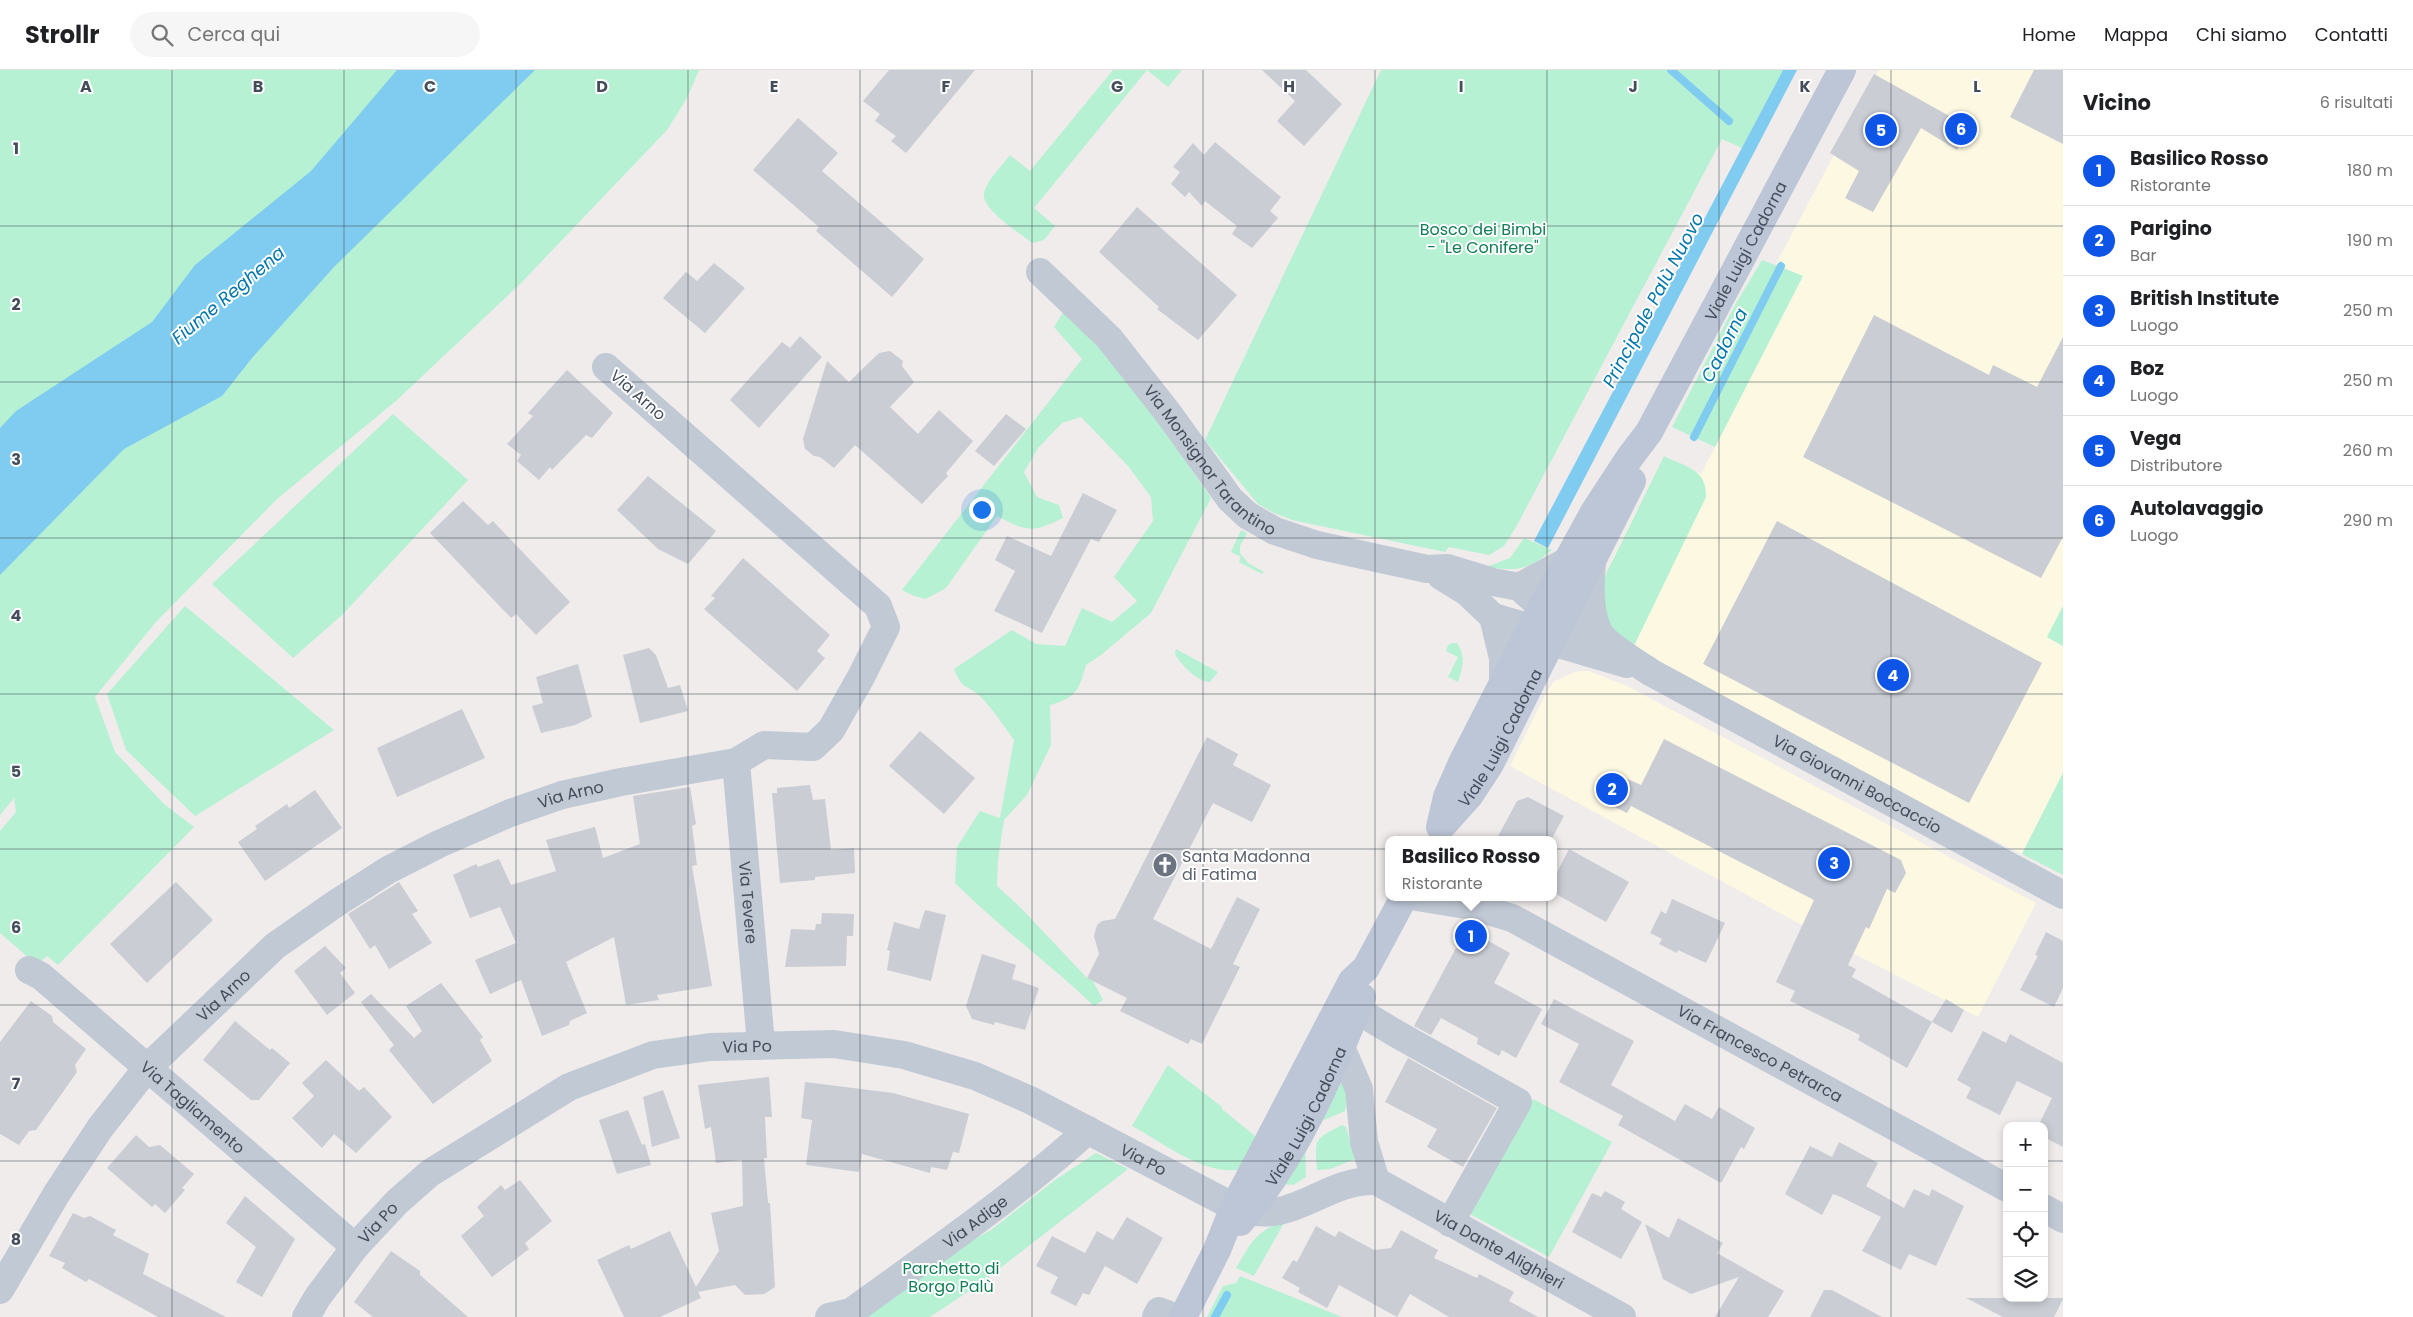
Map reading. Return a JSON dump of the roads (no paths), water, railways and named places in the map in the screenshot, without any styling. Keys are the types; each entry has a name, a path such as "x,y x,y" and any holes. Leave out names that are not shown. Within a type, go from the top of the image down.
{"main road":[{"name":"Viale Luigi Cadorna","path":"1579,562 1587,524 1630,457 1649,432 1842,70"},
{"name":"Viale Luigi Cadorna","path":"1437,836 1469,796 1490,764 1547,625 1579,562 1640,464 1649,432"},
{"name":"Viale Luigi Cadorna","path":"1437,836 1446,797 1496,695 1547,625"},
{"name":"Viale Luigi Cadorna","path":"1183,1317 1217,1250 1241,1210 1334,1038 1352,981 1366,968 1402,901"},
{"name":"Viale Luigi Cadorna","path":"1334,1038 1357,1010 1366,987 1366,968"}],"street":[{"name":"Via Monsignor Tarantino","path":"1040,272 1109,338 1237,508 1275,531 1317,544 1427,569 1446,568 1493,582 1519,587"},
{"name":"Via Arno","path":"0,1290 57,1193 100,1128 147,1068 275,946 388,870 510,813 562,795 621,782 736,762 764,744 813,747 831,730 861,677 886,626 884,616 878,606 606,367"},
{"name":"Viale Luigi Cadorna","path":"1547,625 1590,540 1587,524"},
{"path":"1547,625 1519,587 1579,562 1599,633"},
{"name":"Via Monsignor Tarantino","path":"1427,569 1466,592 1493,617 1521,625 1547,625"},
{"path":"1493,617 1503,658 1496,695"},
{"name":"Via Giovanni Boccaccio","path":"1547,625 1573,619 1599,633 1652,673 2063,895"},
{"name":"Via Giovanni Boccaccio","path":"1547,625 1604,656 1652,673"},
{"name":"Via Tevere","path":"736,762 761,1044"},
{"name":"Via Francesco Petrarca","path":"1441,901 1472,906 1512,918 2003,1186"},
{"name":"Via Francesco Petrarca","path":"1497,901 1512,918"},
{"name":"Via Tagliamento","path":"29,970 41,976 355,1247"},
{"path":"1357,1010 1395,1034 1518,1102 1450,1222"},
{"path":"1241,1210 1273,1214 1301,1205 1361,1180 1376,1181 1364,1142 1359,1089 1334,1038"},
{"name":"Via Po","path":"306,1317 317,1298 355,1247 397,1202 430,1173 569,1087 652,1056 710,1047 761,1044 834,1044 904,1055 975,1076 1030,1100 1241,1210"},
{"name":"Via Adige","path":"829,1317 851,1312 984,1215 1051,1163 1088,1130"},
{"name":"Via Dante Alighieri","path":"1376,1181 1622,1317"},
{"path":"2048,1210 2063,1219"},
{"path":"1156,1317 1160,1311 1175,1317"}],"water":[{"name":"Fiume Reghena","path":"397,70 535,70 334,267 252,358 222,396 124,449 0,575 0,428 16,411 152,322 195,265 311,171"},
{"path":"1783,70 1797,70 1548,548 1534,541"}],"waterway":[{"path":"1671,70 1729,121"},
{"name":"Cadorna","path":"1694,437 1781,266"},
{"path":"1215,1317 1227,1295"}],"place":[{"name":"Autolavaggio","path":"1961,129"},
{"name":"Vega","path":"1881,130"},
{"name":"Boz","path":"1893,675"},
{"name":"Parigino","path":"1612,789"},
{"name":"British Institute","path":"1834,863"},
{"name":"Santa Madonna di Fatima","path":"1165,865"},
{"name":"Basilico Rosso","path":"1471,936"}],"park label":[{"name":"Bosco dei Bimbi - \"Le Conifere\"","path":"1483,238"},
{"name":"Parchetto di Borgo Palù","path":"951,1277"}],"water label":[{"name":"Principale Palù Nuovo","path":"1653,300"}]}
